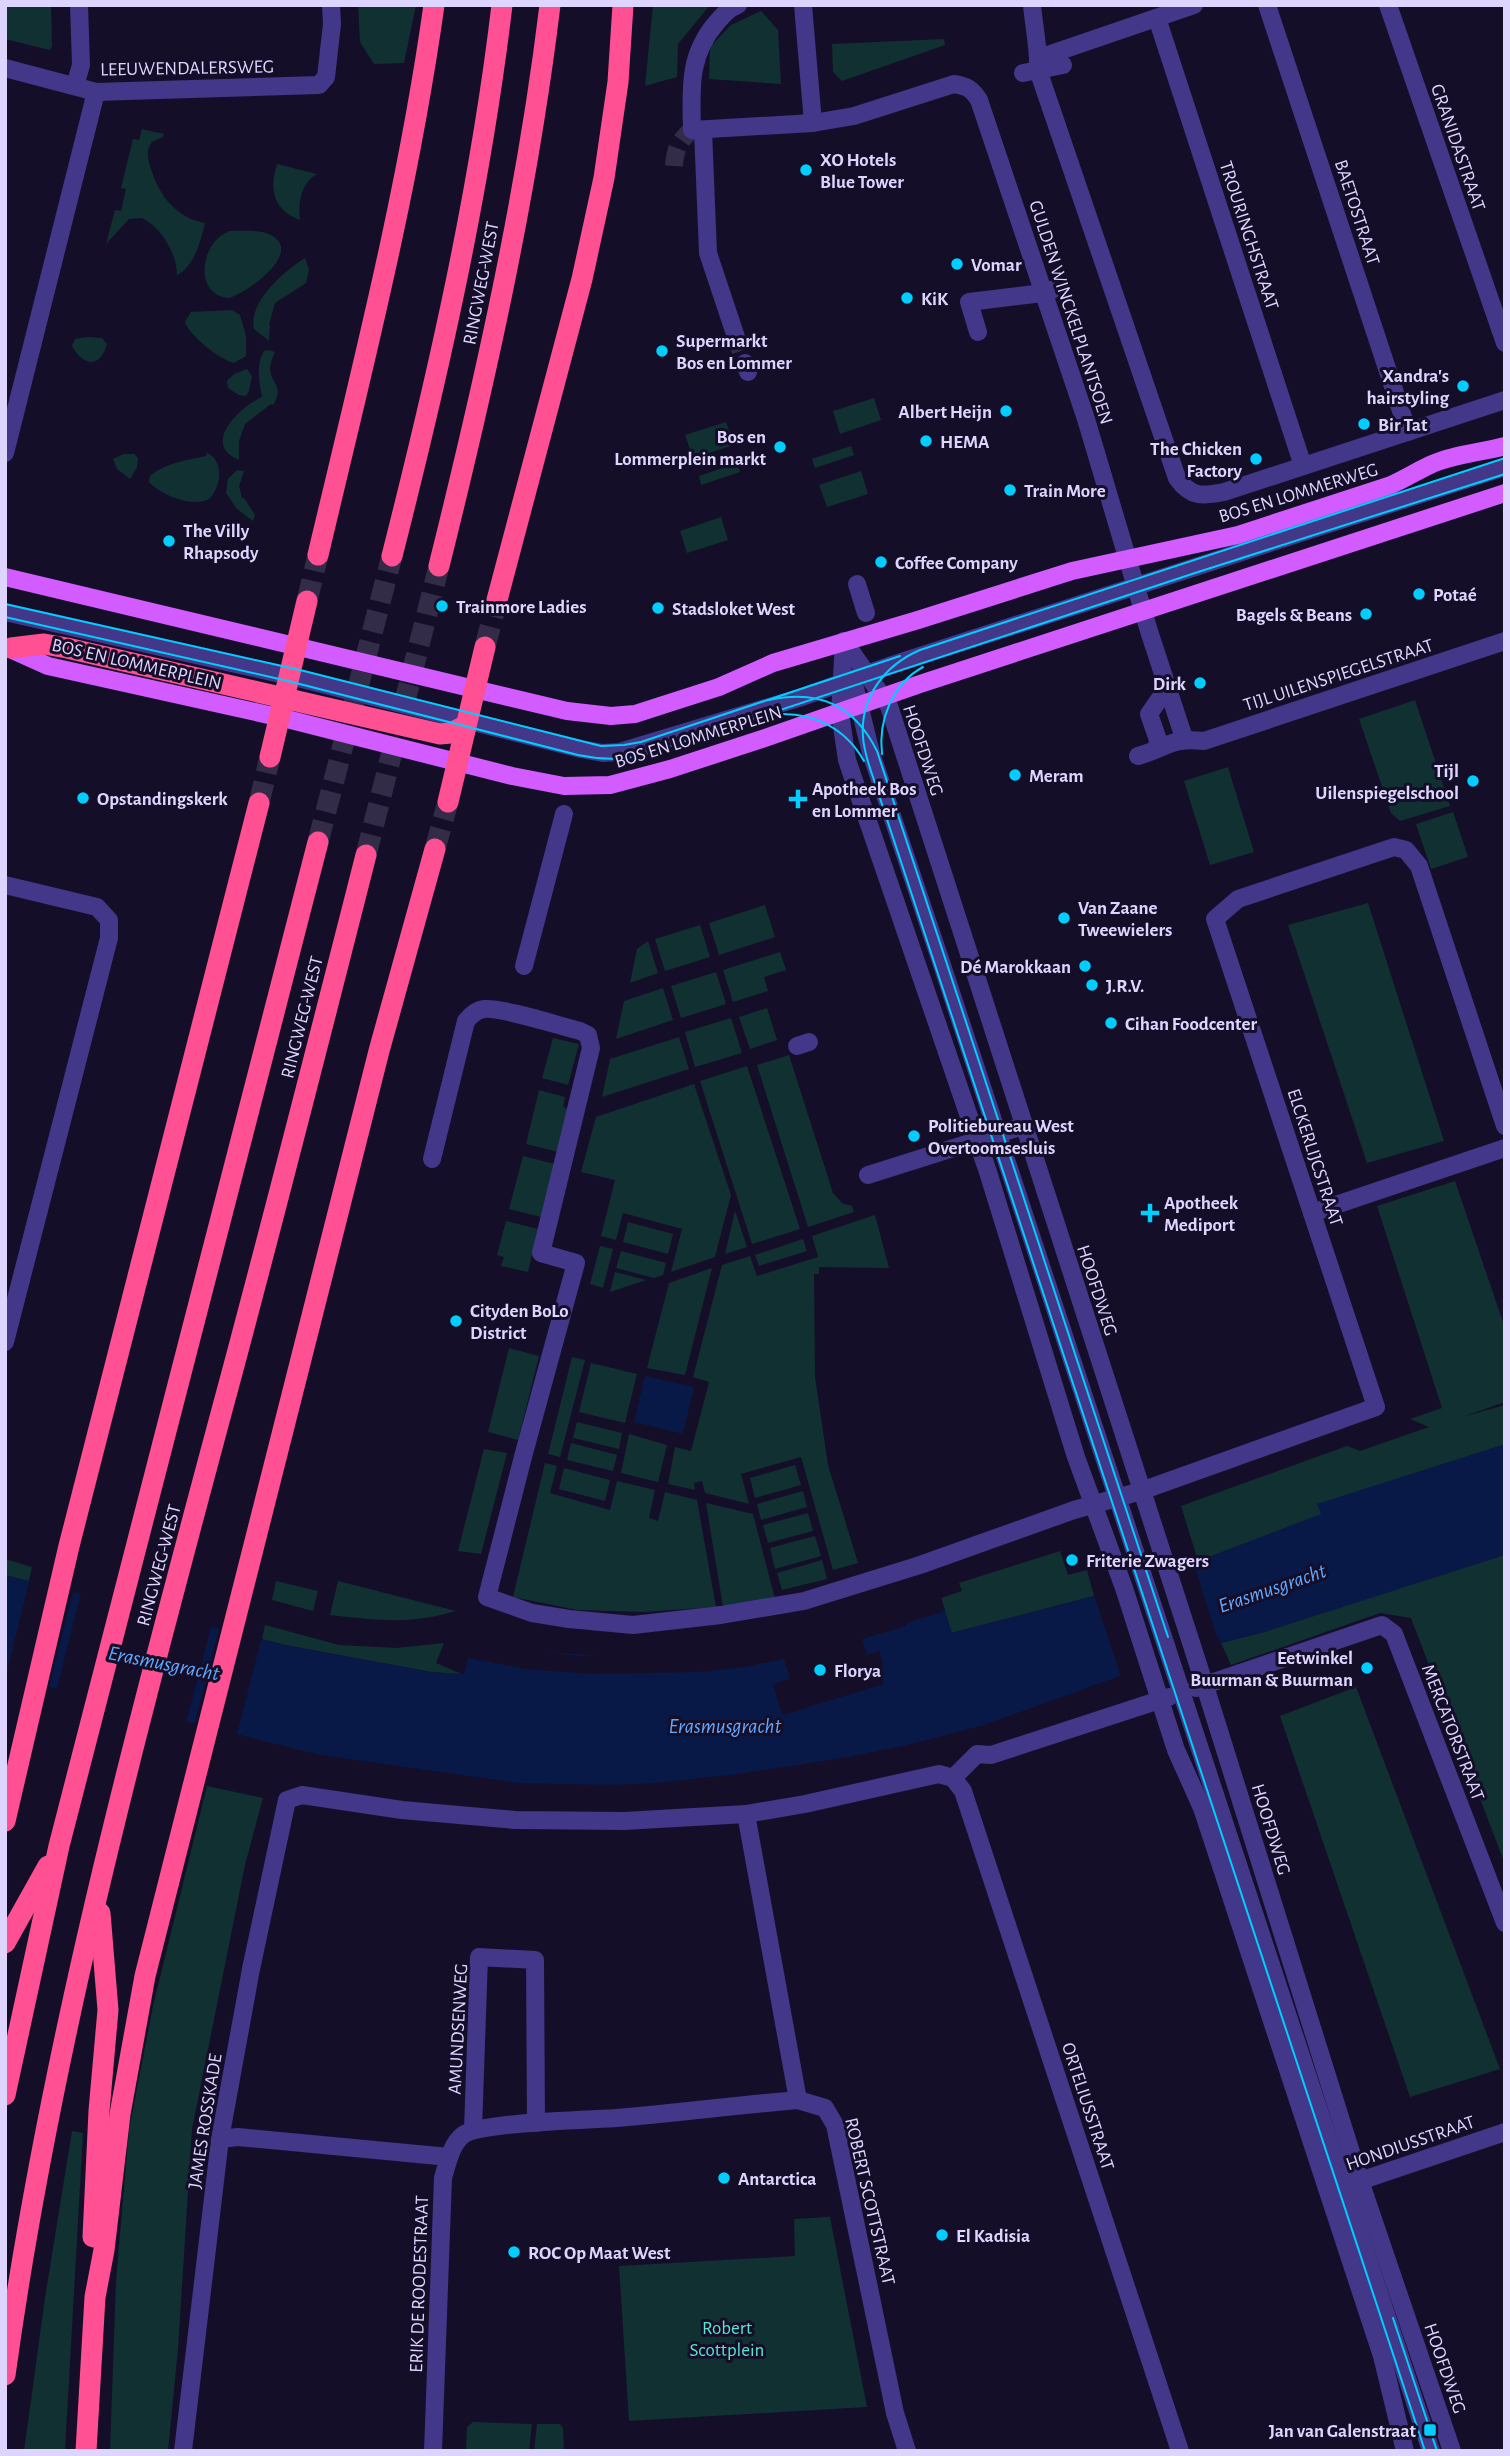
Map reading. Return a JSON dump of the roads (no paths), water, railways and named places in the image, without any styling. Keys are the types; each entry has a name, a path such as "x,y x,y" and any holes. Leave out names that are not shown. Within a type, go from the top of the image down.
{"highway":[{"path":"318,555 385,272 405,177 434,5"},
{"name":"RINGWEG-WEST","path":"392,556 432,398 481,150 502,5"},
{"name":"RINGWEG-WEST","path":"439,566 499,313 542,74 550,5"},
{"path":"496,600 582,279 604,178 618,82 623,5"},
{"path":"270,757 307,601"},
{"path":"8,647 44,644 67,648 282,708 440,734 451,733 466,723"},
{"path":"448,802 485,647"},
{"path":"5,1821 69,1546 259,803"},
{"name":"RINGWEG-WEST","path":"5,2095 59,1846 318,842"},
{"path":"95,2297 104,2250 120,2114 145,1976 376,1064 435,849"},
{"name":"RINGWEG-WEST","path":"5,2375 41,2163 98,1890 366,855"},
{"path":"5,1943 59,1846"},
{"path":"86,2451 95,2297 92,2249 99,2111 108,2010 98,1890"}],"main road":[{"name":"BOS EN LOMMERWEG","path":"1127,558 1238,535 1391,485 1445,460 1505,446"},
{"path":"1144,612 1505,493"},
{"name":"BOS EN LOMMERPLEIN","path":"5,577 567,711 597,716 624,716 719,687 773,663 1072,571 1127,558"},
{"name":"BOS EN LOMMERPLEIN","path":"282,708 512,776 564,786 610,785 670,769 1144,612"}],"street":[{"path":"75,86 80,65 79,5"},
{"name":"LEEUWENDALERSWEG","path":"5,68 96,92 319,85 327,77 331,5"},
{"path":"735,334 708,253 697,130 692,105 692,74 699,47 709,31 728,10 738,5"},
{"path":"697,130 813,123 803,5"},
{"path":"1032,5 1034,67"},
{"path":"1034,67 1194,5"},
{"name":"BAETOSTRAAT","path":"1267,5 1408,432"},
{"name":"GRANIDASTRAAT","path":"1388,5 1505,343"},
{"name":"TROURINGHSTRAAT","path":"1157,18 1303,466"},
{"path":"1034,67 1063,65"},
{"name":"BOS EN LOMMERWEG","path":"1034,67 1177,478 1183,487 1202,496 1224,492 1505,400"},
{"name":"GULDEN WINCKELPLANTSOEN","path":"813,123 854,116 954,84 965,86 985,98 1050,290 1127,558"},
{"path":"5,453 96,92"},
{"path":"978,332 969,302 1050,290"},
{"name":"BOS EN LOMMERWEG","path":"1136,585 1505,467"},
{"path":"1127,558 1184,738"},
{"path":"857,584 866,613"},
{"name":"BOS EN LOMMERPLEIN","path":"5,611 290,676 466,723 603,753 619,752 799,698 1136,585"},
{"name":"HOOFDWEG","path":"844,641 871,753 1431,2451"},
{"name":"HOOFDWEG","path":"844,641 854,679 840,713 847,760 977,1141 1093,1504 1124,1588 1177,1750 1202,1808 1344,2187 1452,2451"},
{"name":"TIJL UILENSPIEGELSTRAAT","path":"1138,756 1184,738 1204,741 1505,641"},
{"name":"HOOFDWEG","path":"854,679 885,698 1023,1126 1149,1488 1167,1574 1205,1686 1344,2187 1405,2451"},
{"path":"1157,747 1158,740 1149,714 1167,688"},
{"path":"524,967 564,814"},
{"name":"ELCKERLIJCSTRAAT","path":"1149,1488 1376,1407 1215,919 1238,899 1394,847 1406,850 1422,873 1505,1126"},
{"path":"5,885 97,907 109,920 109,938 5,1342"},
{"path":"432,1159 466,1021 477,1010 492,1009 588,1035 591,1048 541,1253 576,1263 488,1597 532,1613 633,1625 721,1615 804,1601 920,1565 1093,1504 1149,1488"},
{"path":"868,1175 1023,1126"},
{"path":"1312,1213 1505,1147"},
{"name":"MERCATORSTRAAT","path":"1205,1686 1382,1625 1394,1634 1505,1923"},
{"path":"473,2130 798,2100 746,1814 805,1804 933,1775 944,1774 953,1778 977,1754 991,1755 1205,1686"},
{"name":"ORTELIUSSTRAAT","path":"953,1778 963,1791 1180,2451"},
{"name":"JAMES ROSSKADE","path":"183,2451 220,2139 251,1969 287,1800 302,1795 402,1810 515,1820 624,1821 746,1814"},
{"name":"AMUNDSENWEG","path":"473,2130 479,1957 535,1960 536,2123"},
{"name":"ROBERT SCOTTSTRAAT","path":"798,2100 825,2108 835,2125 894,2406 907,2451"},
{"name":"ERIK DE ROODESTRAAT","path":"433,2451 443,2178 449,2157 461,2136 473,2130"},
{"name":"HONDIUSSTRAAT","path":"1344,2187 1505,2132"},
{"path":"220,2139 238,2137 449,2157"}],"water":[{"path":"645,1376 694,1387 683,1434 634,1422"},
{"name":"Erasmusgracht","path":"1505,1444 1505,1555 1268,1631 1221,1643 1219,1639 1119,1672 1120,1676 984,1725 848,1757 739,1774 614,1785 519,1783 320,1755 5,1676 5,1575 285,1645 431,1672 464,1674 473,1640 601,1656 729,1653 813,1638 941,1598 952,1633 1094,1596 1095,1599 1195,1566 1198,1561 1321,1514 1317,1504"}],"tunnel":[{"path":"674,166 678,146 692,130"},
{"path":"735,334 745,363"},
{"path":"307,601 318,555"},
{"path":"318,842 392,556"},
{"path":"366,855 439,566"},
{"path":"485,647 497,600"},
{"path":"259,803 270,757"},
{"path":"435,849 448,802"}],"tram line":[{"path":"1425,2451 869,764 863,722 870,696 877,684 896,664 920,650 1505,458"},
{"path":"5,617 288,681 578,755 602,759 625,758 641,756 1505,474"},
{"path":"5,604 300,670 601,746 641,742 900,656"},
{"path":"882,754 882,729 889,705 903,683 923,667"},
{"path":"769,700 804,697 833,704 857,722 877,751 1168,1637"},
{"path":"780,714 805,716 828,725 848,740 864,761"},
{"path":"1393,2318 1437,2451"}],"place":[{"name":"XO Hotels Blue Tower","path":"806,170"},
{"name":"Vomar","path":"957,264"},
{"name":"KiK","path":"907,298"},
{"name":"Supermarkt Bos en Lommer","path":"662,351"},
{"name":"Xandra's hairstyling","path":"1463,386"},
{"name":"Albert Heijn","path":"1006,411"},
{"name":"Bir Tat","path":"1364,424"},
{"name":"HEMA","path":"926,441"},
{"name":"Bos en Lommerplein markt","path":"780,447"},
{"name":"The Chicken Factory","path":"1256,459"},
{"name":"Train More","path":"1010,490"},
{"name":"The Villy Rhapsody","path":"169,541"},
{"name":"Coffee Company","path":"881,562"},
{"name":"Potaé","path":"1419,594"},
{"name":"Trainmore Ladies","path":"442,606"},
{"name":"Stadsloket West","path":"658,608"},
{"name":"Bagels & Beans","path":"1366,614"},
{"name":"Dirk","path":"1200,683"},
{"name":"Meram","path":"1015,775"},
{"name":"Tijl Uilenspiegelschool","path":"1473,781"},
{"name":"Opstandingskerk","path":"83,798"},
{"name":"Apotheek Bos en Lommer","path":"798,799"},
{"name":"Van Zaane Tweewielers","path":"1064,918"},
{"name":"Dé Marokkaan","path":"1085,966"},
{"name":"J.R.V.","path":"1092,985"},
{"name":"Cihan Foodcenter","path":"1111,1023"},
{"name":"Politiebureau West Overtoomsesluis","path":"914,1136"},
{"name":"Apotheek Mediport","path":"1150,1213"},
{"name":"Cityden BoLo District","path":"456,1321"},
{"name":"Friterie Zwagers","path":"1072,1560"},
{"name":"Eetwinkel Buurman & Buurman","path":"1367,1668"},
{"name":"Florya","path":"820,1670"},
{"name":"Antarctica","path":"724,2178"},
{"name":"El Kadisia","path":"942,2235"},
{"name":"ROC Op Maat West","path":"514,2252"},
{"name":"Jan van Galenstraat","path":"1430,2430"}],"park label":[{"name":"Robert Scottplein","path":"727,2338"}]}
